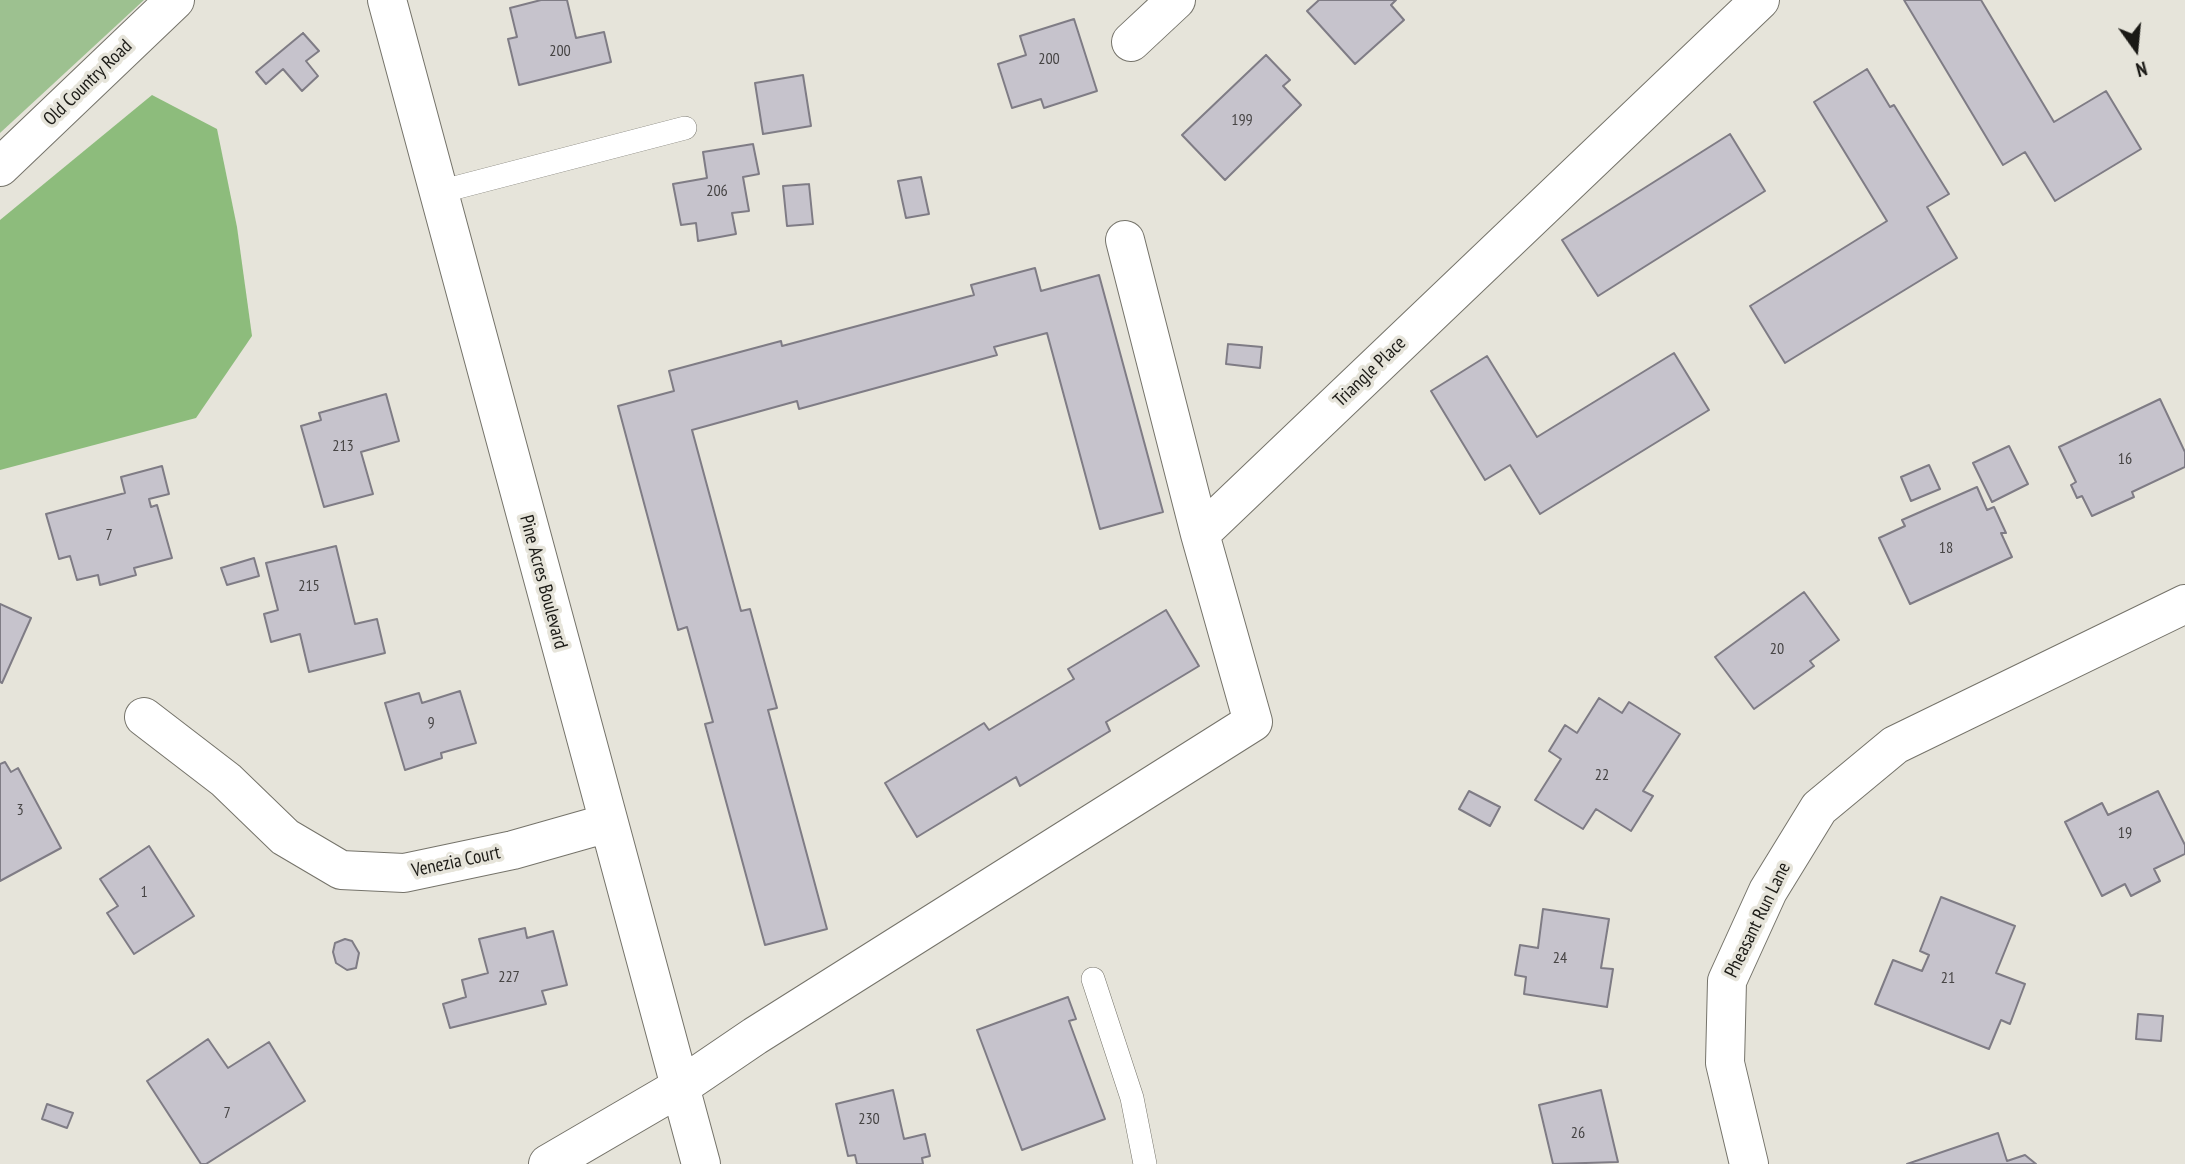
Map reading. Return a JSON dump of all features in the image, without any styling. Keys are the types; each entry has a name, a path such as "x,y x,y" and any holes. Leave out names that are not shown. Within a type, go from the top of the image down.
{"street":[{"name":"Old Country Road","path":"0,167 175,0"},
{"name":"Pine Acres Boulevard","path":"387,0 701,1164"},
{"path":"1131,42 1176,0"},
{"name":"Triangle Place","path":"1200,534 1760,0"},
{"path":"548,1164 680,1087 755,1036 1252,722 1200,534 1125,240"},
{"name":"Pheasant Run Lane","path":"1749,1164 1726,1063 1727,981 1768,891 1819,808 1895,745 2185,604"},
{"name":"Venezia Court","path":"144,717 226,780 285,837 341,870 404,873 513,850 608,823"}],"lane":[{"path":"439,192 685,128"},
{"path":"1093,979 1132,1098 1145,1164"}],"green space":[{"path":"0,0 144,0 0,133"},
{"path":"152,95 217,129 237,227 252,336 196,418 0,470 0,220"}],"building":[{"path":"541,0 567,0 576,38 604,32 611,62 519,85 508,39 517,37 510,8"},
{"path":"1319,0 1396,0 1391,5 1404,20 1355,64 1307,11"},
{"path":"1904,0 1981,0 2054,122 2106,91 2141,149 2055,201 2025,152 2003,165"},
{"path":"1074,19 1097,91 1044,108 1041,99 1012,108 998,64 1026,55 1020,36"},
{"path":"303,33 319,51 306,61 318,76 302,91 283,69 266,84 256,72"},
{"path":"1266,55 1290,80 1283,86 1301,105 1225,180 1182,135"},
{"path":"1867,69 1890,107 1894,105 1949,194 1927,207 1957,258 1785,363 1750,306 1887,221 1814,102"},
{"path":"803,75 811,126 763,134 755,83"},
{"path":"1730,134 1765,191 1598,296 1562,240"},
{"path":"753,144 759,174 743,177 749,211 732,213 736,234 698,241 696,223 681,225 673,184 707,178 703,152"},
{"path":"921,177 929,214 906,218 898,181"},
{"path":"809,184 813,224 787,226 783,186"},
{"path":"1035,268 1041,291 1099,275 1163,512 1100,529 1047,333 994,347 997,355 799,409 797,401 692,430 741,611 750,609 777,708 768,710 827,929 765,945 705,724 713,722 687,627 678,630 618,406 674,391 669,371 781,341 782,346 974,295 971,285"},
{"path":"1228,344 1262,347 1260,368 1226,364"},
{"path":"1674,353 1709,410 1540,514 1510,465 1485,480 1431,391 1487,356 1537,437"},
{"path":"386,394 399,441 361,452 373,494 324,507 301,426 321,420 319,413"},
{"path":"2160,399 2185,452 2185,467 2132,492 2134,497 2092,516 2082,496 2077,498 2071,485 2076,482 2059,447"},
{"path":"2009,446 2028,484 1992,502 1973,463"},
{"path":"1929,465 1940,489 1911,501 1901,477"},
{"path":"162,466 169,494 149,499 151,507 157,505 172,558 134,568 136,575 100,585 98,575 77,580 70,556 59,559 46,514 125,493 121,477"},
{"path":"1977,487 1987,510 1994,507 2006,533 2001,533 2012,557 1910,604 1879,538 1905,526 1902,520"},
{"path":"336,546 355,624 377,619 385,653 309,672 300,634 271,642 264,614 278,610 266,563"},
{"path":"254,558 259,576 227,585 221,568"},
{"path":"1804,592 1839,640 1810,661 1814,666 1754,709 1715,657"},
{"path":"0,604 31,618 2,683 0,682"},
{"path":"1166,610 1199,666 1106,722 1110,731 1020,786 1016,777 917,837 885,783 984,723 989,730 1074,679 1068,669"},
{"path":"460,691 476,743 441,753 442,758 405,770 385,703 419,693 422,703"},
{"path":"1599,698 1622,713 1629,702 1680,734 1643,791 1653,796 1631,831 1596,809 1583,829 1535,800 1561,759 1549,751 1565,725 1577,733"},
{"path":"5,762 11,772 18,768 61,848 0,881 0,764"},
{"path":"1469,791 1500,807 1490,826 1459,809"},
{"path":"2158,791 2185,845 2185,854 2154,869 2160,881 2131,896 2125,884 2102,896 2065,822 2102,803 2108,815"},
{"path":"149,846 194,916 134,954 107,913 118,906 100,879"},
{"path":"1941,897 2015,926 1996,973 2025,984 2010,1024 2001,1020 1989,1049 1875,1004 1893,960 1922,971 1929,955 1920,951"},
{"path":"1543,909 1609,919 1601,968 1613,969 1607,1007 1524,994 1526,977 1515,975 1520,945 1538,948"},
{"path":"525,928 527,938 553,931 567,985 542,991 546,1004 450,1028 443,1004 466,997 462,980 488,973 479,939"},
{"path":"345,939 352,941 359,953 356,968 347,970 336,963 333,952 335,943"},
{"path":"1068,997 1076,1019 1069,1021 1105,1119 1022,1150 977,1030"},
{"path":"2138,1014 2163,1016 2161,1041 2136,1039"},
{"path":"208,1039 228,1068 269,1042 305,1101 206,1164 201,1164 147,1081"},
{"path":"893,1090 904,1139 925,1134 930,1156 922,1158 923,1164 857,1164 855,1155 848,1156 836,1104"},
{"path":"1601,1090 1618,1162 1553,1164 1539,1105"},
{"path":"47,1104 73,1113 67,1128 42,1119"},
{"path":"1998,1133 2007,1161 2025,1155 2036,1164 1907,1164"}]}
